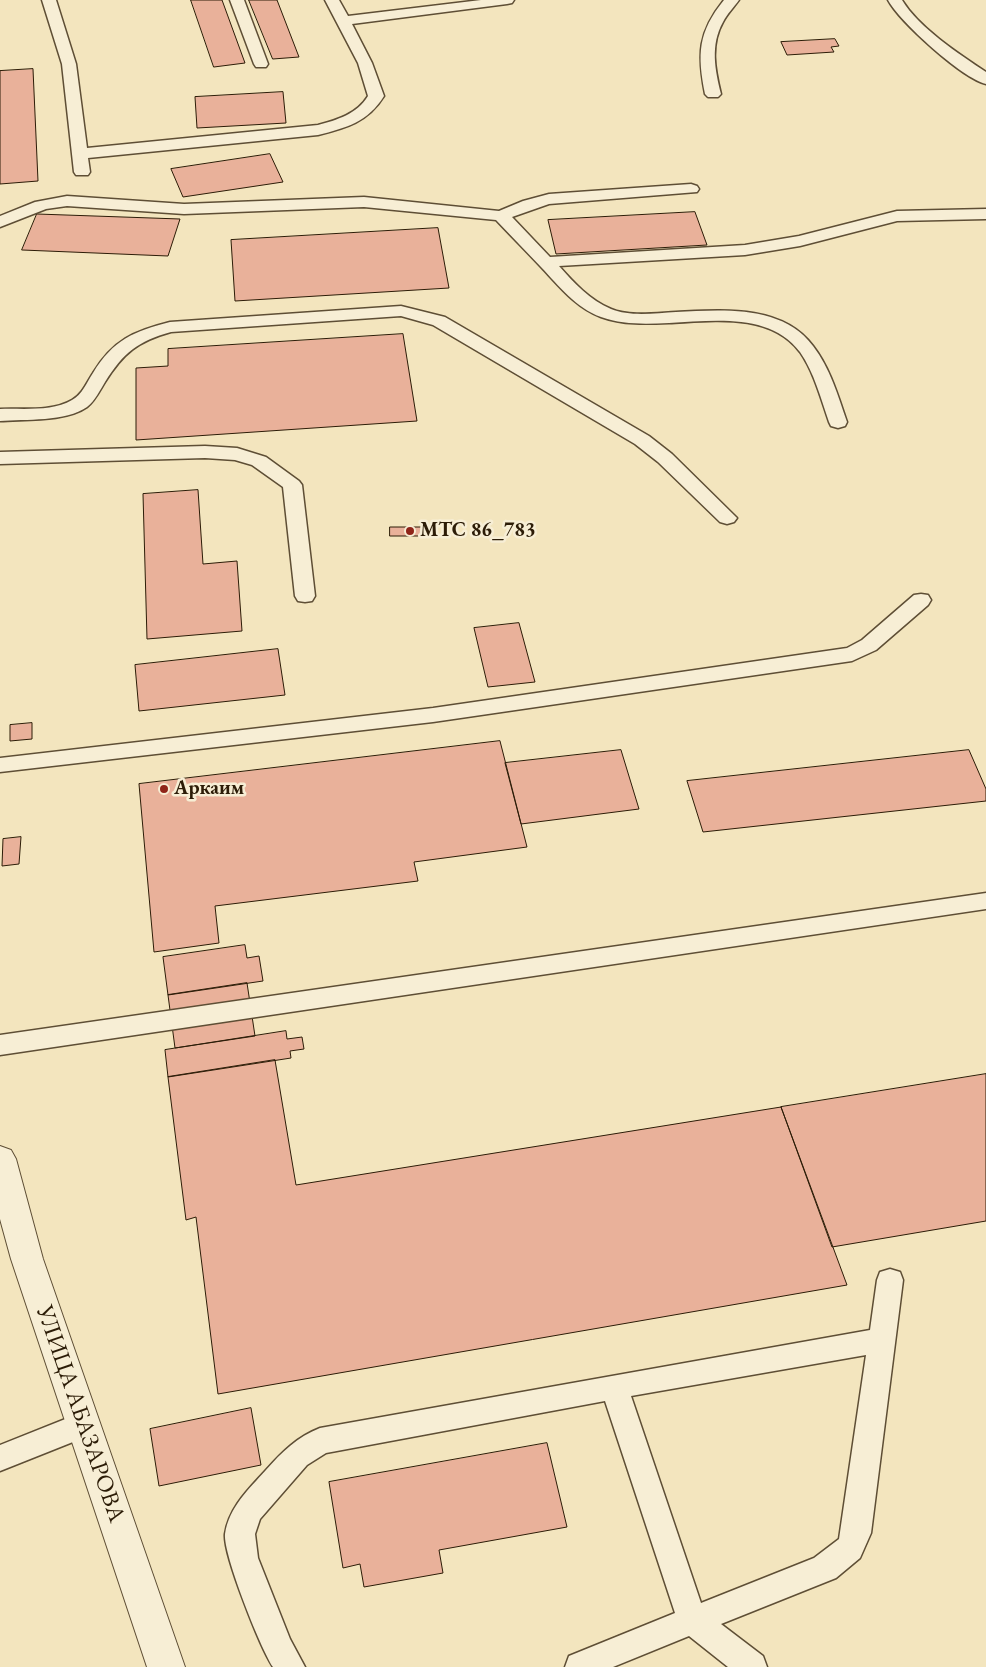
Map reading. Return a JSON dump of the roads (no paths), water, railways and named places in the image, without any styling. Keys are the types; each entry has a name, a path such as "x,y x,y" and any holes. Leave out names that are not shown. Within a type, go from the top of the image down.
{"street":[{"name":"УЛИЦА АБАЗАРОВА","path":"0,1159 27,1258 166,1667"}],"lane":[{"path":"49,0 70,64 82,172"},
{"path":"237,0 261,64"},
{"path":"79,154 318,130 341,124 359,116 372,105 376,96 366,63 332,0"},
{"path":"342,21 507,0"},
{"path":"713,94 707,55 712,27 717,16 732,0"},
{"path":"895,0 903,14 971,70 986,79"},
{"path":"0,222 51,202 67,201 184,210 364,202 501,216 529,204 549,199 691,189"},
{"path":"546,262 745,250 800,241 890,217 986,214"},
{"path":"501,216 584,301 599,311 633,318 731,316 764,321 781,328 795,337 806,348 828,392 838,422"},
{"path":"0,415 62,410 77,405 86,398 114,354 128,342 148,333 170,328 401,311 439,321 642,440 665,458 727,518"},
{"path":"0,458 205,452 237,454 259,461 292,485 305,596"},
{"path":"0,765 433,715 852,654 869,645 921,600"},
{"path":"0,1045 986,901"},
{"path":"580,1667 692,1620 825,1568 850,1548 856,1533 890,1280"},
{"path":"290,1667 278,1648 243,1558 240,1534 248,1511 297,1456 320,1441 882,1340"},
{"path":"614,1387 692,1620 752,1667"},
{"path":"0,1458 83,1425"}],"place":[{"name":"МТС 86_783","path":"410,531"},
{"name":"Аркаим","path":"164,789"}]}
